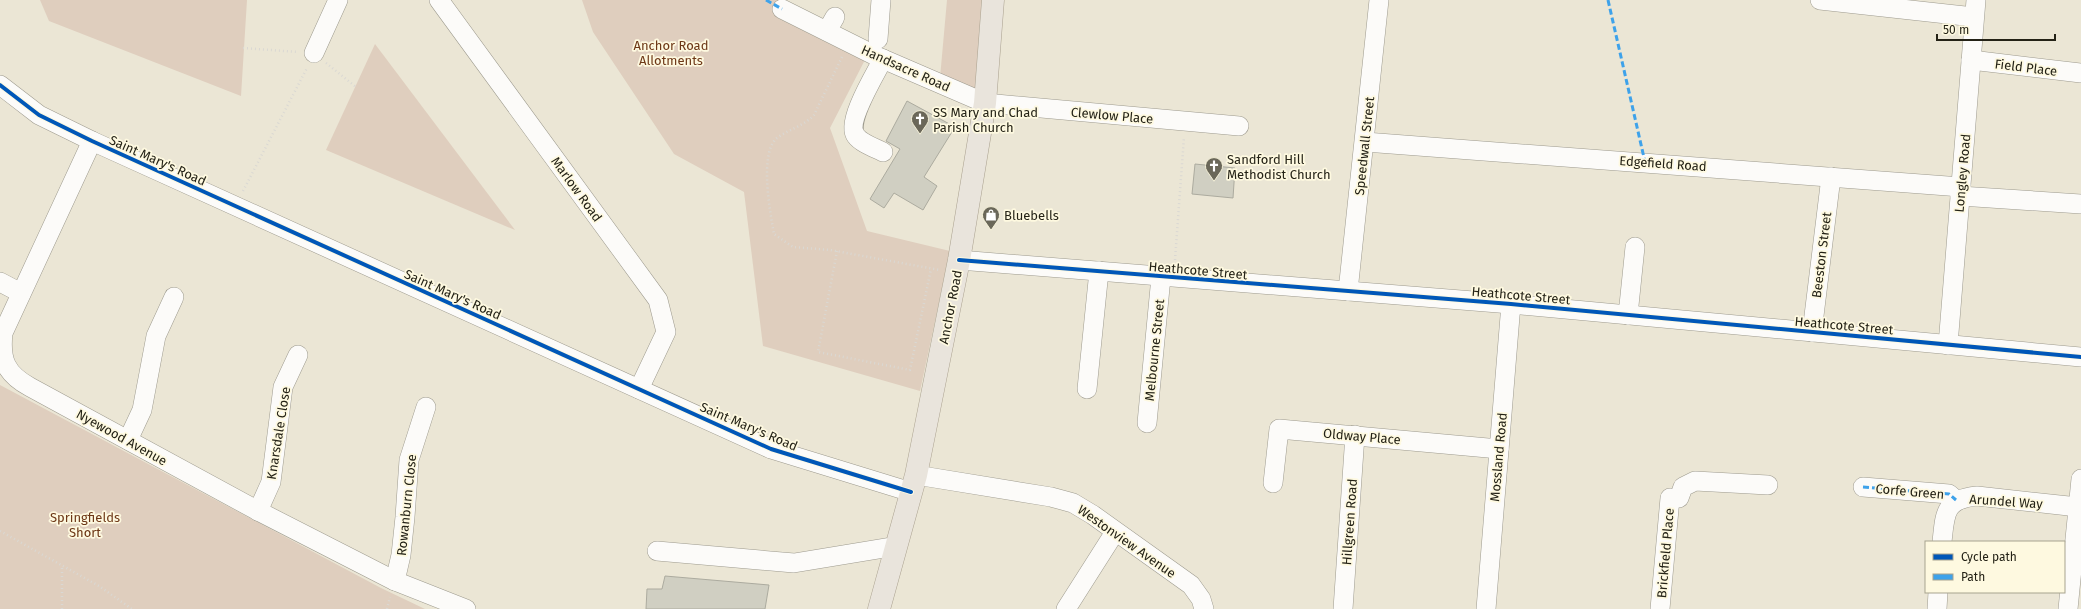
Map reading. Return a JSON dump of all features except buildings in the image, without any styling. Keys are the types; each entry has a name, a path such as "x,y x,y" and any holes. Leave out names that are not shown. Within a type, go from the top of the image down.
{"main road":[{"name":"Anchor Road","path":"880,609 914,484 958,267 984,103 993,0"}],"street":[{"path":"314,54 338,0"},
{"name":"Marlow Road","path":"439,0 658,300 666,332 639,389"},
{"path":"878,39 881,0"},
{"name":"Speedwall Street","path":"1348,291 1379,0"},
{"path":"1820,0 1975,9"},
{"name":"Handsacre Road","path":"782,9 831,24 849,42 883,59 984,103"},
{"name":"Longley Road","path":"1948,345 1975,9"},
{"path":"883,59 855,117 852,128 856,137 883,152"},
{"name":"Field Place","path":"1971,60 2081,73"},
{"name":"Saint Mary's Road","path":"0,85 39,115 92,141 771,449 914,484"},
{"name":"Clewlow Place","path":"984,103 1239,126"},
{"name":"Nyewood Avenue","path":"92,141 1,340 1,356 8,371 25,385 258,512 395,581 466,609"},
{"name":"Edgefield Road","path":"1365,142 1831,177 2081,204"},
{"name":"Beeston Street","path":"1812,332 1831,177"},
{"path":"1628,315 1635,247"},
{"name":"Heathcote Street","path":"958,267 1099,271 1167,278 1511,304 2081,357"},
{"path":"1086,388 1099,271"},
{"name":"Melbourne Street","path":"1147,423 1167,278"},
{"path":"0,282 22,293"},
{"path":"128,440 142,410 156,336 174,297"},
{"name":"Mossland Road","path":"1486,609 1511,304"},
{"name":"Knarsdale Close","path":"258,512 271,482 283,387 298,355"},
{"name":"Rowanburn Close","path":"395,581 401,555 408,460 426,407"},
{"name":"Oldway Place","path":"1273,483 1279,429 1499,449"},
{"name":"Hillgreen Road","path":"1343,609 1354,435"},
{"path":"2068,609 2081,479"},
{"name":"Brickfield Place","path":"1660,609 1672,498 1683,487 1695,481 1768,485"},
{"name":"Westonview Avenue","path":"914,484 1050,497 1073,503 1093,515 1190,585 1201,599 1204,609"},
{"name":"Corfe Green","path":"1863,487 1949,494 1956,500"},
{"name":"Arundel Way","path":"1942,541 1944,517 1949,506 1956,500 1976,496 2078,508"},
{"path":"1066,609 1115,532"},
{"path":"657,552 794,564 897,546"},
{"path":"1937,609 1938,593"}],"path":[{"path":"849,42 814,115 809,120 778,137 773,142 766,162 770,212 774,234 794,247 837,251 931,269 958,267"},
{"path":"243,48 314,54 356,87"},
{"path":"235,206 314,54"},
{"path":"1167,278 1185,121"},
{"path":"837,251 818,352 910,370 931,269"},
{"path":"0,531 99,586 132,609"},
{"path":"62,566 62,609"}],"green space":[{"path":"40,0 247,0 241,96 49,21"},
{"name":"Anchor Road Allotments","path":"582,0 783,0 869,52 830,128 867,231 950,251 920,391 763,346 744,192 674,154 593,32"},
{"path":"947,0 995,0 985,103 939,89"},
{"path":"375,44 515,230 326,150"},
{"name":"Springfields Short","path":"0,385 381,588 425,609 0,609"}],"marked path":[{"path":"766,0 782,9"},
{"path":"1608,0 1645,162"},
{"path":"1863,487 1949,494 1956,500"}],"cycle path":[{"path":"0,85 39,115 92,141 771,449 911,492"},
{"path":"959,260 1511,304 2081,357"}],"place":[{"name":"SS Mary and Chad Parish Church","path":"920,134"},
{"name":"Sandford Hill Methodist Church","path":"1214,181"},
{"name":"Bluebells","path":"991,230"}]}
